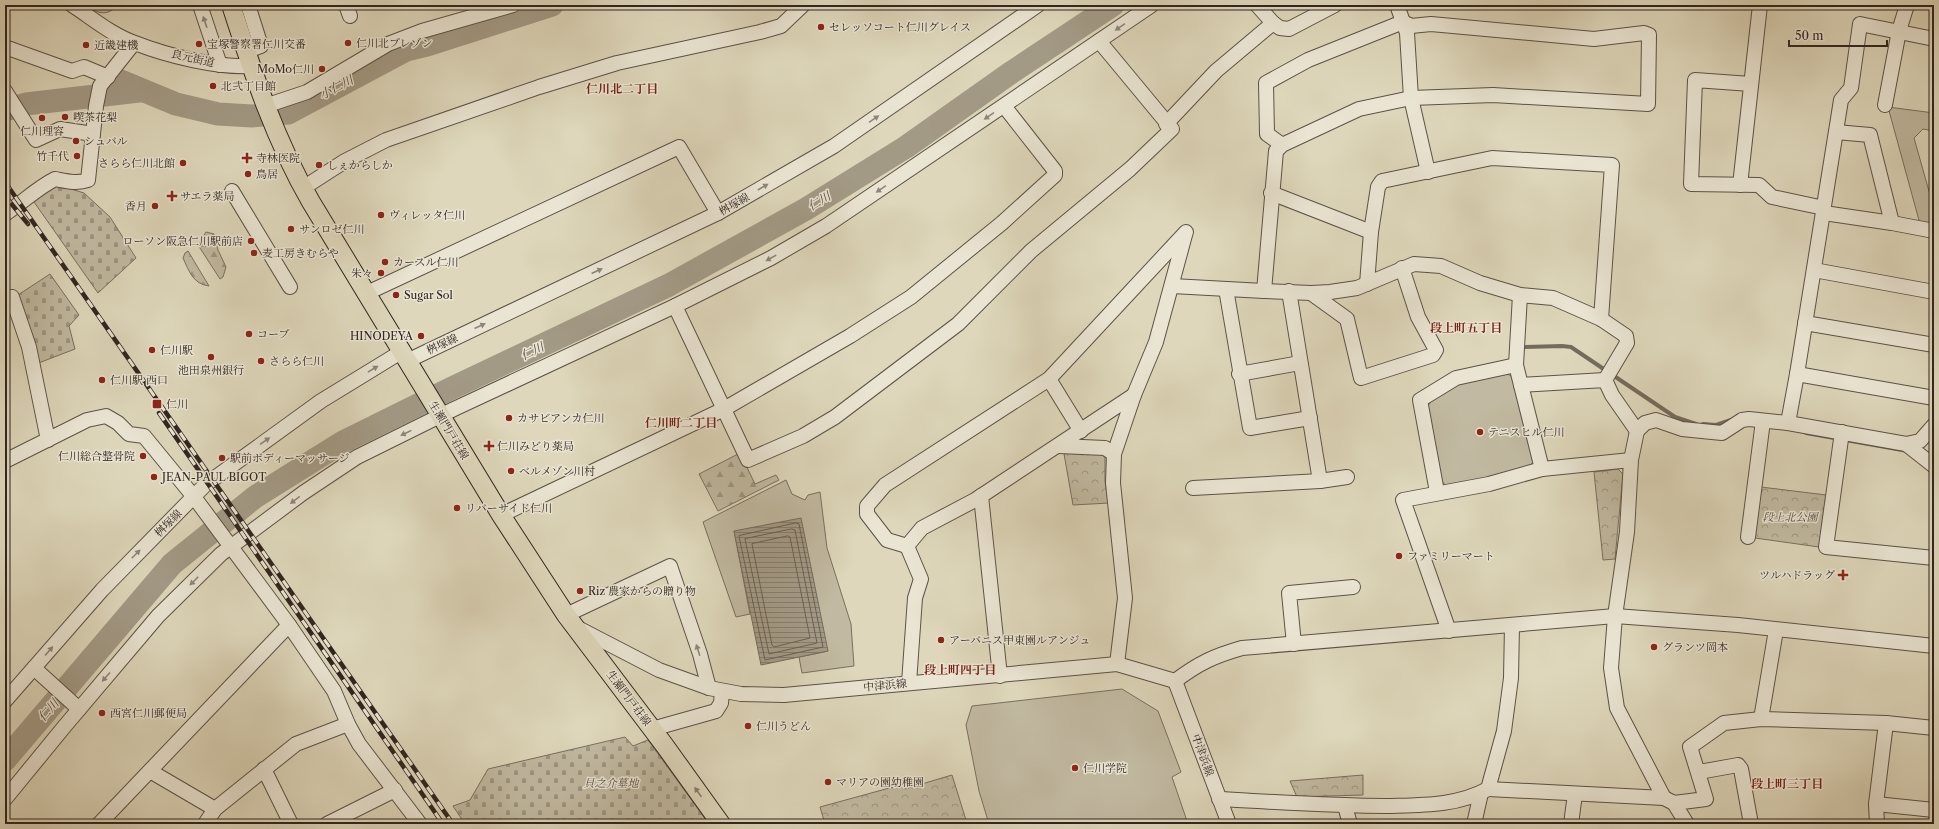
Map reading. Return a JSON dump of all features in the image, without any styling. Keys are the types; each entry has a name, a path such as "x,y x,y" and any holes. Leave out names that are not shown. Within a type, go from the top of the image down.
{"main road":[{"name":"生瀬門戸荘線","path":"231,5 272,126 293,172 501,515 570,620 721,824"}],"street":[{"name":"良元街道","path":"72,5 134,43 189,58 233,67 250,58"},
{"path":"200,5 220,65"},
{"path":"248,5 261,46 250,58"},
{"path":"265,106 307,92 388,44 422,31 513,5"},
{"path":"303,188 345,161 386,140 538,87 617,63 760,32 781,26 803,5"},
{"name":"桝塚線","path":"5,701 102,590 195,498 213,478 321,401 406,359 718,214 834,146 1038,5"},
{"path":"5,799 158,616 230,545 303,493 357,457 439,413 675,306 771,258 826,226 1152,5"},
{"path":"1257,5 1273,23 1280,28 1289,30 1336,5"},
{"path":"1397,5 1407,33 1411,98 1428,172"},
{"path":"1740,185 1760,5"},
{"path":"1885,105 1899,30 1907,5"},
{"path":"1264,291 1271,193 1276,151 1282,145 1359,109 1411,98 1493,95 1648,104 1650,35 1644,33 1594,39 1431,24 1411,26 1403,22 1308,60 1266,83 1267,134 1282,145"},
{"path":"1166,124 1216,71 1273,23"},
{"path":"1788,423 1841,100 1851,88 1860,24 1899,30 1934,39"},
{"path":"675,306 748,460 803,436 835,417 958,324 1031,251 1136,164 1172,129 1166,124 1099,41"},
{"path":"5,214 19,202 38,191 46,183 55,179 82,182 88,180 96,106 104,81 134,43"},
{"path":"5,46 72,71 84,67 104,81"},
{"path":"1751,84 1695,80 1690,184 1760,185 1772,198 1824,210 1934,231"},
{"path":"7,94 36,140 60,129 93,134"},
{"path":"501,515 724,409 850,336 911,297 1002,224 1055,175 1055,171 1004,106"},
{"path":"1836,132 1870,135 1892,223"},
{"path":"367,294 679,147 718,214"},
{"path":"1367,284 1371,232 1378,187 1382,181 1492,158 1612,165 1601,319"},
{"path":"232,191 290,287"},
{"path":"1271,193 1371,232"},
{"path":"907,546 887,540 867,514 867,506 885,484 1049,379 1186,232 1156,342 1134,395 1114,454 1112,483 1125,598 1117,664"},
{"path":"1172,286 1311,293 1357,288 1414,264 1441,266 1480,283 1520,295 1553,298 1601,319 1626,336 1627,343 1605,380"},
{"path":"1311,293 1347,319 1361,378 1433,355 1436,350 1418,317 1402,268"},
{"path":"1814,270 1934,292"},
{"path":"1226,289 1239,374 1250,428 1310,418"},
{"path":"1289,291 1320,481"},
{"path":"1520,295 1516,365 1542,469"},
{"path":"5,298 12,297 30,347 48,440"},
{"path":"1805,323 1934,345"},
{"path":"1239,374 1300,363"},
{"path":"1437,492 1420,400 1456,378 1516,365"},
{"path":"1797,374 1934,398"},
{"path":"1049,379 1081,431"},
{"path":"1521,385 1605,380"},
{"path":"1605,380 1612,395 1637,431"},
{"path":"907,546 922,528 981,496 1059,446 1134,395"},
{"path":"5,461 86,420 106,416 130,434 144,436 195,498 289,625 334,691 348,724 359,744 420,824"},
{"path":"1687,824 1669,800 1617,708 1611,668 1615,616 1627,532 1631,460 1637,431 1645,423 1656,420 1682,429 1722,433 1742,420 1763,420 1842,432 1906,444 1920,441 1934,425"},
{"path":"1748,537 1763,420"},
{"path":"1842,432 1826,547 1934,558"},
{"path":"1906,444 1934,466"},
{"path":"1059,446 1099,447 1105,448 1114,454"},
{"path":"1449,631 1403,500 1437,492 1489,484 1542,469 1631,460"},
{"path":"1193,488 1320,481 1347,477"},
{"path":"981,496 1000,676"},
{"path":"907,546 921,579 915,598 909,683"},
{"path":"570,620 670,566 700,654 720,704 716,711 652,729"},
{"path":"1294,644 1289,594 1353,587"},
{"path":"1175,681 1195,666 1214,656 1242,648 1615,616 1648,617 1934,646"},
{"name":"中津浜線","path":"570,620 615,647 659,670 715,690 741,694 784,695 1117,664 1175,681 1229,824"},
{"path":"99,824 289,625"},
{"path":"1474,824 1504,731 1511,678 1512,626"},
{"path":"1761,719 1776,630"},
{"path":"608,670 606,662 608,653 615,647"},
{"path":"34,668 79,709"},
{"path":"1220,799 1345,806 1440,805 1485,791 1574,794 1669,800 1706,799 1699,772 1690,748 1724,723 1761,719 1886,722 1934,728"},
{"path":"1877,824 1876,804 1886,722"},
{"path":"205,824 215,810 296,744 348,724"},
{"path":"1699,772 1738,765 1741,768 1751,824"},
{"path":"264,769 291,824"},
{"path":"150,771 215,810"},
{"path":"327,824 394,790"},
{"path":"1571,824 1574,794"},
{"path":"1876,804 1934,810"},
{"path":"1345,806 1350,824"}],"green space":[{"path":"85,5 115,5 115,8 104,13 93,10"},
{"path":"1888,107 1934,113 1934,131 1923,129 1914,138 1934,209 1934,227 1920,224"},
{"path":"50,185 68,188 84,193 110,217 136,258 98,293 34,202 35,198"},
{"path":"206,232 214,234 218,250 226,267 223,277 220,279 198,245"},
{"path":"188,251 209,286 199,283 192,276 183,258 185,253"},
{"path":"50,274 79,315 69,326 75,349 36,364 18,295"},
{"name":"テニスヒル仁川","path":"1506,373 1514,378 1535,459 1530,466 1491,478 1446,486 1440,479 1428,406 1434,398 1452,387"},
{"path":"1092,450 1105,455 1105,482 1109,503 1073,505 1064,454"},
{"path":"740,453 755,484 776,475 779,480 718,511 699,474"},
{"path":"1618,469 1623,474 1615,559 1603,560 1594,472"},
{"path":"786,480 792,494 805,500 808,495 820,492 827,548 851,624 854,666 802,673 799,657 828,651 734,531 750,614 736,617 703,522"},
{"name":"段上北公園","path":"1761,487 1826,495 1819,547 1755,538"},
{"name":"仁川学院","path":"1122,689 1158,711 1181,772 1172,777 1188,824 989,824 979,791 966,725 972,706"},
{"name":"貝之介墓地","path":"625,737 633,746 648,740 709,824 465,824 453,806 470,800 488,769"},
{"path":"952,775 966,820 952,824 825,824 820,807 904,784 905,789"},
{"path":"1363,775 1363,795 1297,797 1290,781"}],"water":[{"path":"801,518 828,651 761,665 734,531"}],"waterway":[{"name":"小仁川","path":"118,80 176,104 218,114 252,116 288,113 406,50 427,45 552,5"},
{"name":"仁川","path":"5,760 172,564 255,497 343,442 452,388 669,285 806,209 906,147 1012,72 1113,5"},
{"path":"5,110 26,104 139,91"},
{"path":"1525,347 1571,347 1675,417 1696,424"},
{"path":"1703,424 1716,425 1731,420"},
{"path":"1806,433 1908,451"}],"railway":[{"path":"5,182 453,824"},
{"path":"5,196 28,224"},
{"path":"159,413 443,824"}],"place":[{"name":"セレッソコート仁川グレイス","path":"821,27"},
{"name":"仁川北プレゾン","path":"348,43"},
{"name":"宝塚警察署仁川交番","path":"199,44"},
{"name":"近畿建機","path":"86,45"},
{"name":"MoMo仁川","path":"322,69"},
{"name":"北弐丁目館","path":"213,86"},
{"name":"喫茶花梨","path":"65,117"},
{"name":"仁川理容","path":"42,118"},
{"name":"シュバル","path":"76,141"},
{"name":"竹千代","path":"77,156"},
{"name":"寺林医院","path":"247,158"},
{"name":"さらら仁川北館","path":"183,163"},
{"name":"しぇからしか","path":"319,165"},
{"name":"鳥居","path":"248,174"},
{"name":"サエラ薬局","path":"172,196"},
{"name":"香月","path":"155,206"},
{"name":"ヴィレッタ仁川","path":"381,215"},
{"name":"サンロゼ仁川","path":"291,229"},
{"name":"ローソン阪急仁川駅前店","path":"251,241"},
{"name":"麦工房きむらや","path":"254,253"},
{"name":"カースル仁川","path":"385,262"},
{"name":"朱々","path":"381,273"},
{"name":"Sugar Sol","path":"396,295"},
{"name":"コープ","path":"249,334"},
{"name":"HINODEYA","path":"421,336"},
{"name":"仁川駅","path":"152,350"},
{"name":"池田泉州銀行","path":"211,357"},
{"name":"さらら仁川","path":"261,361"},
{"name":"仁川駅 西口","path":"102,380"},
{"name":"仁川","path":"157,404"},
{"name":"カサビアンカ仁川","path":"509,418"},
{"name":"テニスヒル仁川","path":"1480,432"},
{"name":"仁川みどり薬局","path":"489,446"},
{"name":"仁川総合整骨院","path":"143,456"},
{"name":"駅前ボディーマッサージ","path":"222,458"},
{"name":"ベルメゾン川村","path":"511,471"},
{"name":"JEAN-PAUL BIGOT","path":"154,477"},
{"name":"リバーサイド仁川","path":"457,508"},
{"name":"ファミリーマート","path":"1399,556"},
{"name":"ツルハドラッグ","path":"1843,575"},
{"name":"Riz 農家からの贈り物","path":"580,591"},
{"name":"アーバニス甲東園ルアンジュ","path":"941,640"},
{"name":"グランツ岡本","path":"1654,647"},
{"name":"西宮仁川郵便局","path":"102,713"},
{"name":"仁川うどん","path":"748,726"},
{"name":"仁川学院","path":"1075,768"},
{"name":"マリアの園幼稚園","path":"828,782"}],"district":[{"name":"仁川北二丁目","path":"622,88"},
{"name":"段上町五丁目","path":"1466,327"},
{"name":"仁川町二丁目","path":"681,422"},
{"name":"段上町四丁目","path":"960,669"},
{"name":"段上町三丁目","path":"1787,783"}]}
